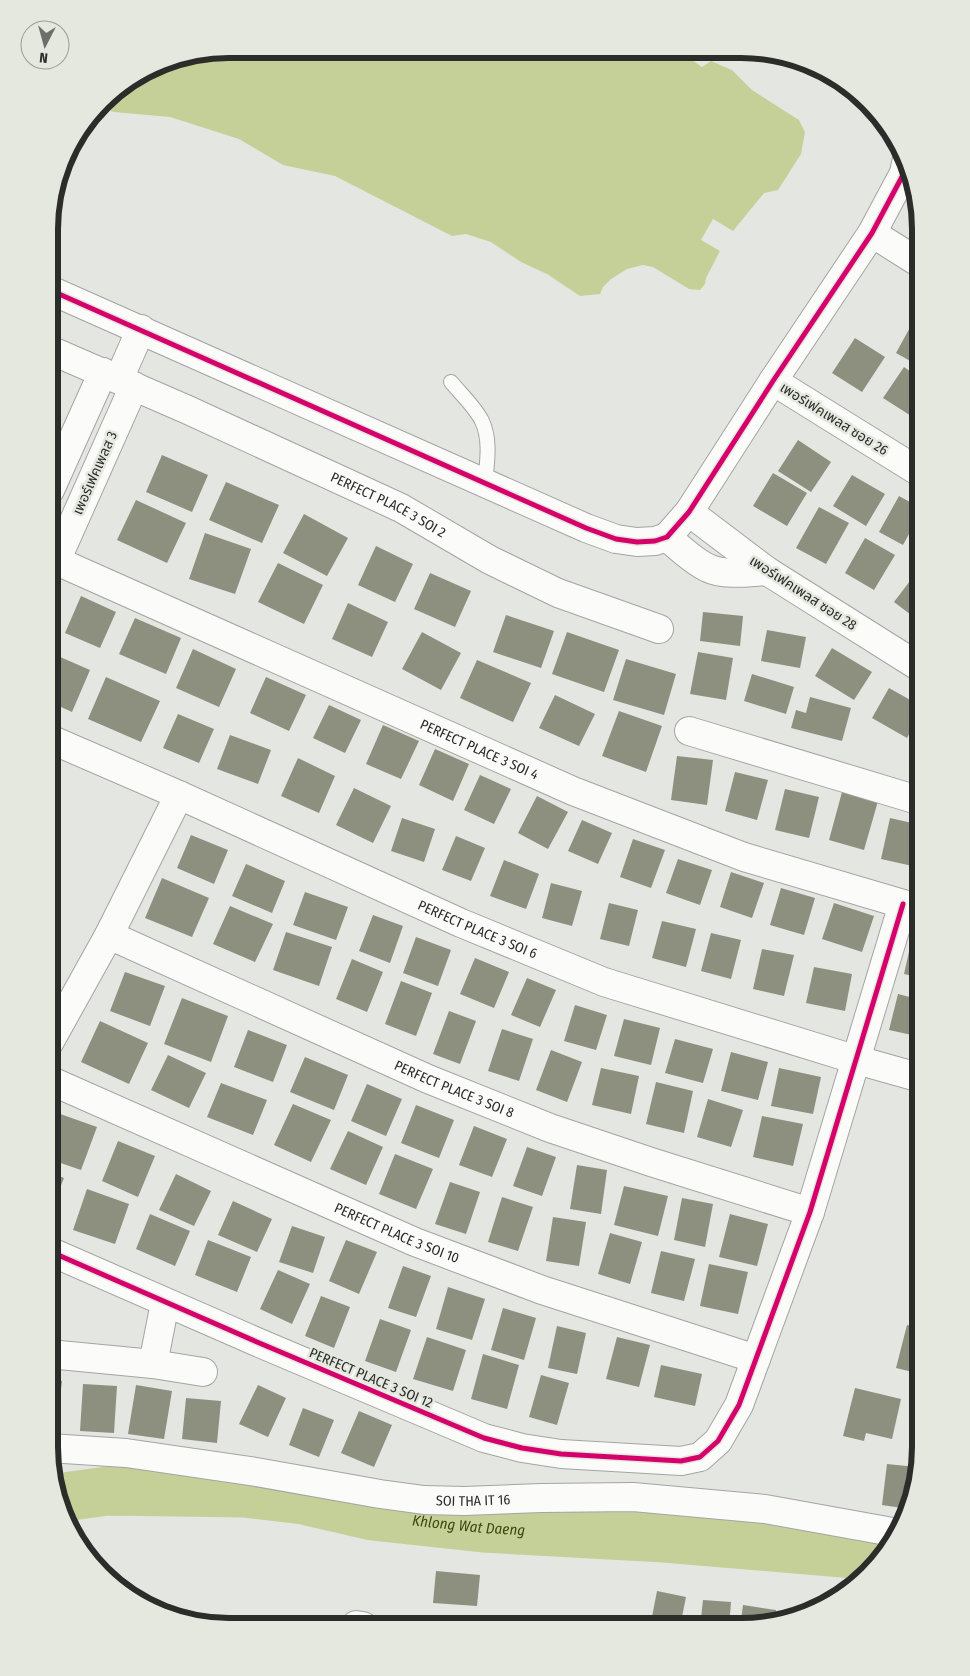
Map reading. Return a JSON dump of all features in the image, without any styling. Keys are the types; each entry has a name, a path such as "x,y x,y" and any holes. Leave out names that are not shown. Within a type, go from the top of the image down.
{"street":[{"path":"58,293 142,329 586,528 616,539 637,542 655,541 667,537 688,512 772,381 872,233 903,175"},
{"path":"872,233 912,258"},
{"name":"เพอร์เฟคเพลส 3","path":"58,545 118,379 142,329"},
{"name":"PERFECT PLACE 3 SOI 2","path":"58,353 328,473 401,508 490,560 558,594 659,629"},
{"name":"เพอร์เฟคเพลส 3","path":"58,477 118,379"},
{"name":"เพอร์เฟคเพลส ซอย 26","path":"772,381 912,467"},
{"name":"เพอร์เฟคเพลส ซอย 28","path":"688,512 767,571 912,662"},
{"path":"667,537 693,559 710,569 735,573 767,571"},
{"name":"PERFECT PLACE 3 SOI 4","path":"58,561 582,794 744,857 912,907"},
{"path":"689,731 912,798"},
{"name":"PERFECT PLACE 3 SOI 6","path":"58,742 470,926 604,982 912,1075"},
{"path":"58,1027 109,935 179,795"},
{"path":"756,1359 810,1212 857,1060 912,907"},
{"name":"PERFECT PLACE 3 SOI 8","path":"109,935 428,1079 550,1128 810,1212"},
{"name":"PERFECT PLACE 3 SOI 10","path":"58,1084 415,1242 542,1290 756,1359"},
{"name":"PERFECT PLACE 3 SOI 12","path":"58,1255 484,1438 522,1448 561,1454 673,1461 700,1457 718,1441 739,1405 756,1359"},
{"path":"153,1364 165,1302"},
{"path":"58,1355 153,1364 204,1372"},
{"name":"SOI THA IT 16","path":"58,1449 126,1453 424,1500 464,1501 633,1497 765,1509 891,1532"}],"lane":[{"path":"451,382 483,422 487,438 488,455 485,483"}],"shaded area":[{"path":"217,58 689,58 702,67 711,61 732,70 752,90 799,120 805,132 801,154 778,190 764,193 733,231 713,219 701,240 720,251 706,278 705,284 700,290 689,289 653,267 643,265 627,269 611,279 603,287 600,294 580,296 547,274 521,262 491,242 466,234 452,236 335,176 283,165 239,139 170,117 106,110 124,93 143,80 174,67 195,61"}],"building":[{"path":"912,324 912,362 896,353"},
{"path":"855,338 885,357 862,392 832,373"},
{"path":"904,367 912,373 912,417 883,398"},
{"path":"798,440 831,462 811,492 778,471"},
{"path":"162,455 208,475 192,512 146,492"},
{"path":"773,473 807,493 787,526 753,506"},
{"path":"852,475 885,494 866,526 833,506"},
{"path":"226,482 279,505 262,543 209,520"},
{"path":"899,496 912,503 912,528 903,545 879,532"},
{"path":"136,500 186,523 167,563 117,540"},
{"path":"819,507 849,523 826,564 796,548"},
{"path":"304,514 348,538 327,576 283,553"},
{"path":"205,533 251,549 235,594 189,579"},
{"path":"865,538 895,555 874,590 845,573"},
{"path":"376,546 413,564 395,602 358,585"},
{"path":"278,563 323,585 304,624 258,602"},
{"path":"430,573 471,591 455,627 414,609"},
{"path":"912,578 912,616 894,602"},
{"path":"81,596 116,612 100,648 65,633"},
{"path":"348,603 388,622 372,657 332,639"},
{"path":"703,612 743,616 740,646 700,641"},
{"path":"506,615 554,631 541,668 493,652"},
{"path":"135,618 181,638 166,674 119,654"},
{"path":"767,630 806,637 800,668 761,661"},
{"path":"422,632 461,653 441,690 402,669"},
{"path":"567,632 619,650 604,692 552,674"},
{"path":"832,648 872,672 854,700 815,676"},
{"path":"193,649 236,669 219,707 176,688"},
{"path":"698,652 733,658 726,700 690,694"},
{"path":"58,656 90,670 72,712 58,706"},
{"path":"626,659 676,674 664,715 613,700"},
{"path":"477,660 531,683 513,722 460,698"},
{"path":"752,674 794,687 786,714 744,701"},
{"path":"106,677 160,701 141,742 88,719"},
{"path":"266,677 306,695 289,731 250,713"},
{"path":"889,688 912,701 912,729 907,738 872,718"},
{"path":"555,695 595,714 579,746 539,728"},
{"path":"810,697 851,708 842,741 791,728 796,710 806,713"},
{"path":"329,705 361,720 345,753 313,738"},
{"path":"619,711 662,726 646,772 602,756"},
{"path":"178,714 214,729 199,763 163,748"},
{"path":"383,725 419,741 401,779 366,764"},
{"path":"230,735 271,750 258,784 217,769"},
{"path":"435,749 469,764 453,801 419,785"},
{"path":"677,756 713,760 707,805 671,800"},
{"path":"298,758 335,776 319,813 281,796"},
{"path":"735,772 768,780 757,820 725,811"},
{"path":"480,775 511,789 494,824 464,810"},
{"path":"354,788 391,806 373,843 336,825"},
{"path":"785,789 819,797 809,838 775,830"},
{"path":"842,792 878,801 864,850 829,840"},
{"path":"537,796 568,812 548,849 518,833"},
{"path":"402,818 435,829 424,862 391,851"},
{"path":"890,818 912,823 912,866 881,859"},
{"path":"582,820 612,833 598,864 568,851"},
{"path":"191,835 228,850 214,884 177,868"},
{"path":"456,836 485,848 471,881 442,870"},
{"path":"633,839 665,850 651,888 620,877"},
{"path":"678,859 712,870 700,905 666,893"},
{"path":"504,860 539,874 526,909 490,896"},
{"path":"246,864 285,881 272,913 232,896"},
{"path":"731,872 764,883 752,918 720,907"},
{"path":"162,878 209,898 192,937 145,918"},
{"path":"551,883 582,891 572,926 542,918"},
{"path":"781,888 815,898 804,935 770,925"},
{"path":"305,892 348,907 336,940 293,925"},
{"path":"609,903 638,910 629,946 600,939"},
{"path":"834,903 874,916 862,952 822,939"},
{"path":"230,906 273,924 255,962 213,944"},
{"path":"373,915 403,926 390,963 359,951"},
{"path":"662,921 696,929 686,967 652,958"},
{"path":"286,932 332,947 319,986 273,970"},
{"path":"711,933 741,940 731,979 701,971"},
{"path":"416,937 451,950 438,986 403,973"},
{"path":"912,938 912,976 904,974"},
{"path":"762,949 794,955 784,996 753,989"},
{"path":"475,958 509,972 494,1008 460,994"},
{"path":"352,959 383,972 367,1012 336,999"},
{"path":"814,967 852,974 845,1011 806,1003"},
{"path":"125,972 165,986 150,1026 110,1011"},
{"path":"527,978 556,990 540,1027 511,1015"},
{"path":"401,981 432,993 416,1036 385,1024"},
{"path":"898,994 912,998 912,1035 889,1030"},
{"path":"182,998 228,1016 211,1062 164,1044"},
{"path":"575,1005 607,1015 596,1050 564,1041"},
{"path":"449,1011 476,1021 460,1064 433,1054"},
{"path":"624,1019 660,1028 651,1065 614,1056"},
{"path":"100,1021 148,1043 129,1084 81,1062"},
{"path":"502,1029 533,1039 519,1081 488,1071"},
{"path":"248,1030 287,1045 273,1082 234,1067"},
{"path":"675,1039 713,1049 703,1083 665,1073"},
{"path":"551,1050 582,1062 567,1102 536,1090"},
{"path":"731,1052 768,1062 758,1100 721,1091"},
{"path":"168,1055 206,1073 189,1108 151,1090"},
{"path":"305,1057 348,1075 334,1110 290,1092"},
{"path":"601,1068 639,1076 631,1114 592,1105"},
{"path":"779,1068 821,1077 813,1114 771,1106"},
{"path":"656,1082 693,1091 684,1133 646,1124"},
{"path":"221,1083 267,1100 253,1135 207,1117"},
{"path":"367,1084 402,1099 386,1136 351,1121"},
{"path":"708,1099 743,1110 731,1147 697,1137"},
{"path":"293,1104 331,1120 311,1162 274,1145"},
{"path":"416,1105 454,1120 439,1158 401,1143"},
{"path":"58,1113 97,1127 81,1170 58,1162"},
{"path":"762,1116 803,1124 793,1166 753,1157"},
{"path":"474,1126 507,1139 492,1177 459,1165"},
{"path":"348,1131 383,1147 366,1185 330,1169"},
{"path":"118,1141 155,1156 138,1197 102,1181"},
{"path":"527,1147 556,1157 542,1196 513,1186"},
{"path":"395,1154 433,1169 416,1209 379,1194"},
{"path":"577,1165 607,1170 601,1214 570,1209"},
{"path":"176,1174 211,1191 194,1226 159,1210"},
{"path":"58,1176 64,1178 58,1193"},
{"path":"450,1182 480,1192 466,1234 435,1224"},
{"path":"624,1186 668,1196 658,1236 614,1225"},
{"path":"87,1189 129,1204 115,1244 73,1230"},
{"path":"502,1197 533,1207 518,1251 488,1242"},
{"path":"682,1198 713,1204 705,1247 674,1240"},
{"path":"233,1201 272,1219 257,1252 218,1235"},
{"path":"150,1214 190,1231 175,1266 136,1249"},
{"path":"730,1214 768,1224 757,1266 719,1257"},
{"path":"553,1217 586,1222 579,1266 546,1261"},
{"path":"292,1226 325,1237 313,1273 279,1262"},
{"path":"610,1233 642,1242 630,1284 598,1274"},
{"path":"208,1240 251,1257 237,1292 195,1275"},
{"path":"346,1240 377,1252 359,1294 329,1281"},
{"path":"661,1251 695,1259 684,1301 651,1293"},
{"path":"709,1264 748,1272 738,1314 700,1306"},
{"path":"403,1266 431,1276 416,1317 388,1308"},
{"path":"278,1270 310,1284 292,1324 260,1309"},
{"path":"448,1287 485,1299 472,1340 436,1329"},
{"path":"321,1296 350,1307 334,1348 305,1336"},
{"path":"503,1308 536,1318 524,1360 491,1350"},
{"path":"380,1319 411,1330 396,1372 365,1361"},
{"path":"907,1325 912,1326 912,1372 896,1368"},
{"path":"557,1326 586,1333 577,1374 548,1368"},
{"path":"427,1337 466,1350 453,1391 413,1379"},
{"path":"617,1337 650,1345 639,1387 606,1379"},
{"path":"483,1354 519,1365 507,1409 471,1399"},
{"path":"661,1365 702,1374 695,1406 654,1397"},
{"path":"541,1375 569,1383 557,1425 529,1417"},
{"path":"58,1380 62,1381 58,1414"},
{"path":"83,1384 117,1386 114,1433 80,1431"},
{"path":"136,1385 172,1391 164,1439 128,1434"},
{"path":"258,1385 286,1398 268,1437 239,1424"},
{"path":"855,1388 901,1399 892,1439 866,1433 864,1441 843,1436"},
{"path":"186,1398 221,1401 217,1443 182,1439"},
{"path":"303,1408 334,1420 319,1457 289,1445"},
{"path":"359,1411 392,1425 374,1467 341,1453"},
{"path":"887,1464 911,1466 909,1481 901,1508 882,1505"},
{"path":"436,1571 480,1575 477,1606 433,1603"},
{"path":"657,1591 686,1597 682,1618 652,1618"},
{"path":"703,1600 731,1602 730,1618 701,1618"},
{"path":"743,1605 776,1610 775,1615 741,1618"}],"waterway":[{"name":"Khlong Wat Daeng","path":"65,1497 107,1491 244,1493 303,1500 372,1516 483,1528 664,1538 873,1556"}],"cycle path":[{"path":"58,294 586,528 616,539 637,542 655,541 667,537 689,512 773,381 872,233 903,175"},
{"path":"58,1255 484,1438 522,1448 561,1454 681,1461 700,1457 718,1441 739,1405 810,1212 903,904"}]}
